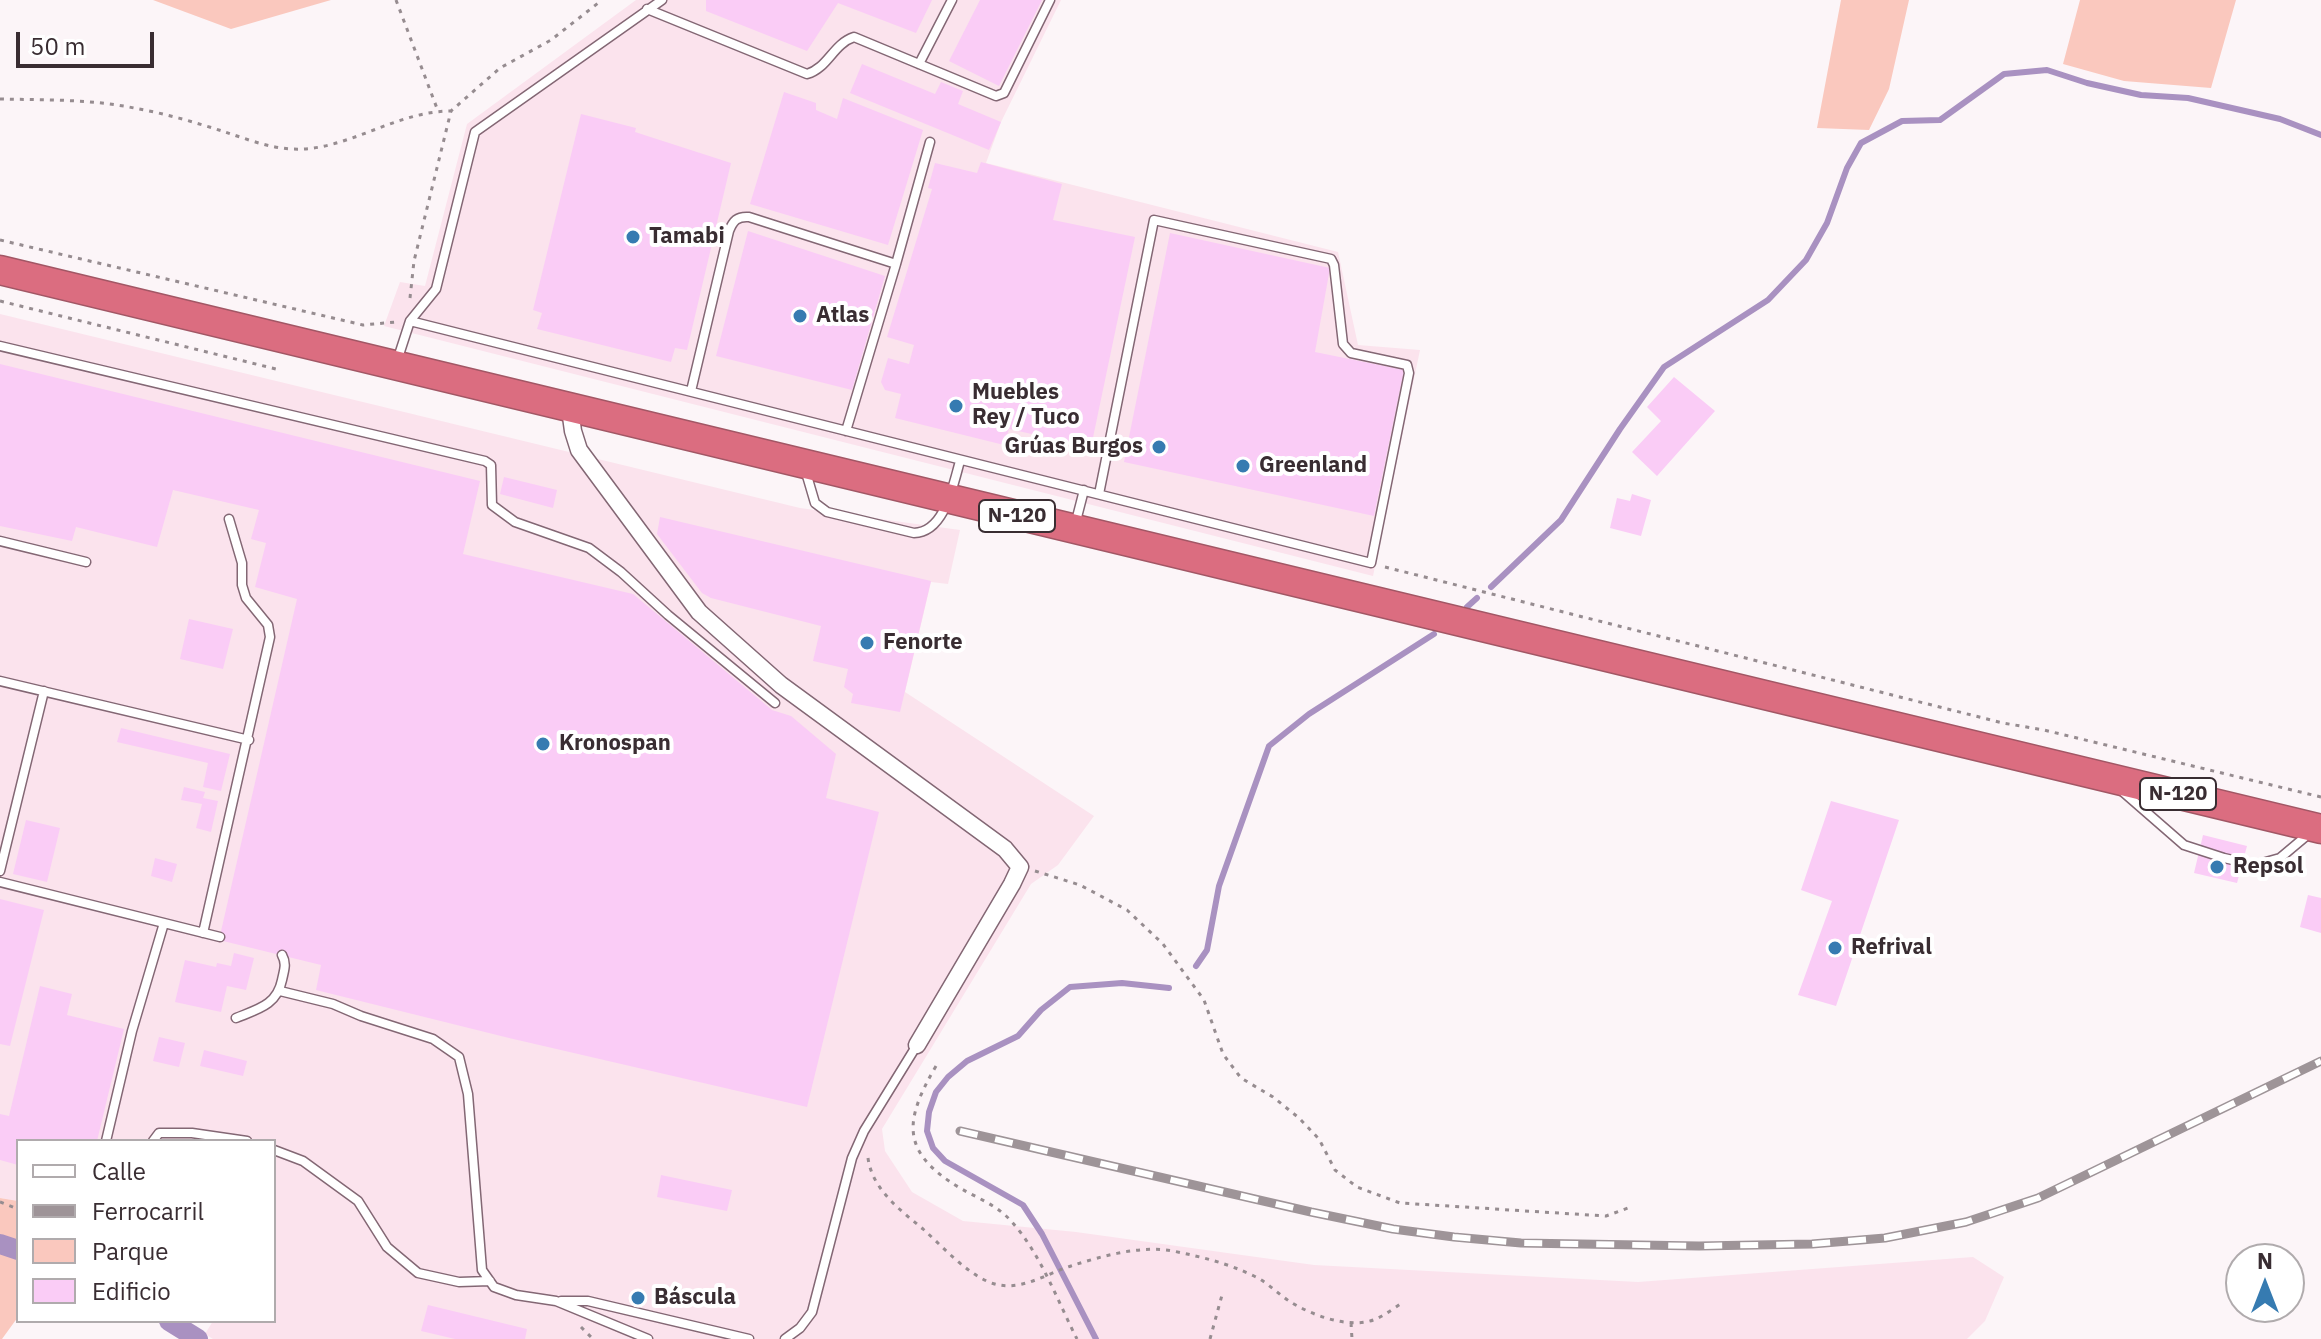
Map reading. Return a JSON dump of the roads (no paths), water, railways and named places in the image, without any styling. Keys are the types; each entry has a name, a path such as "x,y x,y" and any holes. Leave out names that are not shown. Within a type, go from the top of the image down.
{"highway":[{"name":"N-120","path":"0,270 2318,829"}],"street":[{"path":"570,409 579,450 699,612 781,685 1005,849 1020,867 917,1045"}],"lane":[{"path":"396,365 410,321 436,289 475,132 662,0"},
{"path":"919,64 952,0"},
{"path":"647,9 807,74 818,71 843,40 854,37 996,96 1004,93 1050,0"},
{"path":"846,431 930,142"},
{"path":"691,391 733,222 741,217 896,264"},
{"path":"410,321 1371,563 1409,373 1407,365 1351,353 1343,344 1331,259 1154,220 1099,494"},
{"path":"0,346 485,461 491,465 492,505 515,522 589,548 775,703"},
{"path":"803,464 815,503 827,512 914,533 930,528 949,500 960,461"},
{"path":"1074,530 1084,490"},
{"path":"203,933 270,637 268,625 246,598 242,585 242,563 229,519"},
{"path":"0,541 86,562"},
{"path":"0,681 249,740"},
{"path":"0,871 44,691"},
{"path":"2106,777 2184,845 2224,858 2255,865 2280,858 2318,829"},
{"path":"0,882 220,937"},
{"path":"106,1139 132,1031 164,923"},
{"path":"236,1018 274,1001 280,991 286,962 282,955"},
{"path":"280,991 333,1004 433,1039 459,1057 468,1094 482,1270 494,1287 516,1295 556,1301 588,1301 749,1339"},
{"path":"785,1339 800,1328 812,1312 852,1158 864,1131 917,1045"},
{"path":"154,1139 159,1133 192,1133 233,1139"},
{"path":"276,1151 303,1161 358,1201 387,1247 418,1273 459,1282 490,1281"},
{"path":"556,1301 648,1339"}],"waterway":[{"path":"1491,587 1561,520 1664,367 1768,300 1806,260 1827,223 1847,168 1861,143 1902,121 1940,120 2004,74 2047,70 2141,95 2188,98 2280,119 2321,135"},
{"path":"1467,607 1477,598"},
{"path":"1196,966 1207,950 1219,886 1269,746 1309,714 1434,634"},
{"path":"1096,1339 1042,1234 1023,1205 945,1161 933,1148 927,1131 929,1112 936,1092 948,1077 967,1061 1018,1036 1041,1010 1070,987 1122,983 1169,988"},
{"path":"0,1244 16,1249"},
{"path":"172,1323 198,1339"}],"railway":[{"path":"960,1131 1393,1229 1521,1243 1812,1244 1885,1238 1966,1222 2038,1198 2321,1061"}],"place":[{"name":"Tamabi","path":"633,237"},
{"name":"Atlas","path":"800,316"},
{"name":"Muebles Rey / Tuco","path":"956,406"},
{"name":"Grúas Burgos","path":"1159,447"},
{"name":"Greenland","path":"1243,466"},
{"name":"Fenorte","path":"867,643"},
{"name":"Kronospan","path":"543,744"},
{"name":"Repsol","path":"2217,867"},
{"name":"Refrival","path":"1835,948"},
{"name":"Báscula","path":"638,1298"}]}
